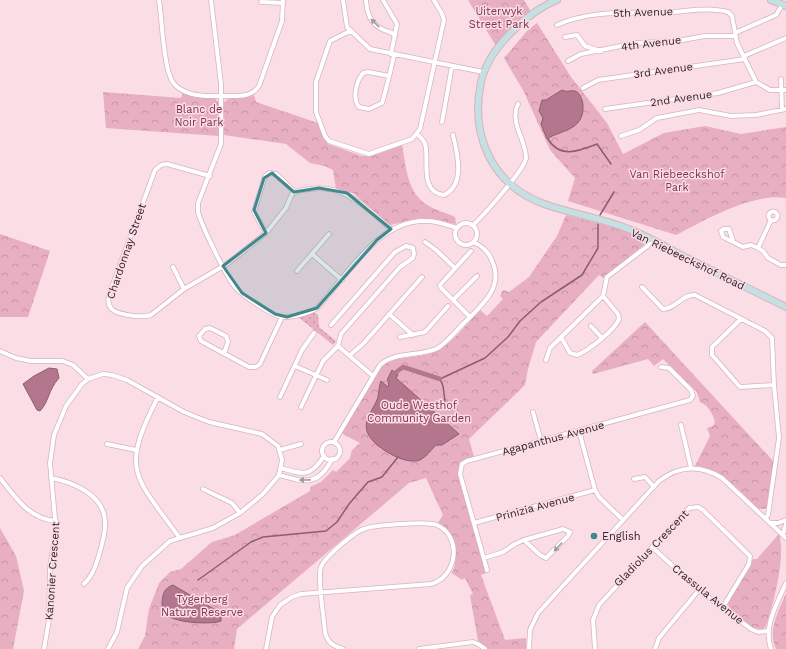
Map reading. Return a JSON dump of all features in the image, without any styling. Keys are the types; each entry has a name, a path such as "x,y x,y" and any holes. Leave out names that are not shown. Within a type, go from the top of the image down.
{"street":[{"path":"159,0 168,69 172,81 178,88 189,93 221,96 247,95 258,88 282,21 283,2 261,2"},
{"path":"211,0 221,96 221,144 210,176 198,203 198,212 223,266 232,283 239,291 282,317 290,316 314,309 377,240 391,229 406,223 423,221 440,222 457,228 466,223 473,225"},
{"path":"343,0 345,22 350,30 368,48 483,72"},
{"path":"366,0 369,17 379,27 391,32 395,36"},
{"path":"382,0 397,24 389,76 382,103 369,109 359,107 356,101 356,92 363,74 368,72 389,76"},
{"path":"350,30 330,41 316,82 316,112 325,136 332,143 369,154 408,140 417,134 422,125 444,18 434,0"},
{"name":"Van Riebeeckshof Road","path":"557,0 538,10 517,26 497,49 483,72 477,103 480,135 489,158 510,184 528,197 544,204 631,230 786,307"},
{"path":"771,0 784,5 776,15 736,34 740,50 745,57 756,82 770,90 784,90"},
{"name":"5th Avenue","path":"557,25 574,18 592,14 709,10 730,13 736,34"},
{"name":"4th Avenue","path":"568,61 581,54 636,43 677,41 706,36 736,34"},
{"path":"565,37 577,35 585,46 601,51"},
{"name":"3rd Avenue","path":"583,88 598,80 745,57 786,38"},
{"path":"442,122 452,66"},
{"path":"621,136 639,130 657,118 685,112 705,110 731,116 744,116 764,114 784,109 784,90 781,78"},
{"name":"2nd Avenue","path":"605,109 718,93 756,82"},
{"path":"473,225 510,184 526,158 515,120 518,104"},
{"path":"417,134 425,144 425,165 431,186 439,194 444,195 454,186 459,168 459,158 453,135"},
{"name":"Chardonnay Street","path":"210,176 167,164 161,165 155,170 109,295 108,302 111,310 118,314 146,317 184,289 223,266 266,233 286,208 295,192"},
{"path":"266,233 254,212 265,176 270,173 276,174 295,192 319,188 346,193 360,202 391,229"},
{"path":"758,248 771,220"},
{"path":"473,225 477,234 473,242"},
{"path":"334,442 380,365 387,360 437,348 470,317 491,294 496,278 495,268 490,256 473,242 465,244 458,241 456,233 457,228"},
{"path":"297,271 329,234"},
{"path":"546,360 549,349 603,296 607,277 654,241"},
{"path":"733,241 743,247 751,245 758,248 764,251 768,258 781,265 786,265"},
{"path":"425,242 455,268"},
{"path":"301,407 325,358 338,346 341,334 400,267 413,258 414,252 412,247 406,246 395,252 331,324"},
{"path":"470,317 440,285 472,251"},
{"path":"312,254 342,280"},
{"path":"172,267 184,289"},
{"path":"453,300 477,276"},
{"path":"350,356 422,277"},
{"path":"642,287 660,308 666,309 688,296 695,295 765,331 772,338 774,385 779,438 768,515 766,518"},
{"path":"561,337 569,352 575,355 594,345 617,324 619,319 618,314 603,296"},
{"path":"400,337 426,331 448,306"},
{"path":"389,314 413,335"},
{"path":"224,353 228,342 226,336 210,328 200,333 200,341 249,367 256,367 260,364 282,317"},
{"path":"741,319 712,347 712,355 740,387 774,385"},
{"path":"591,326 602,338"},
{"path":"280,397 302,350 314,333"},
{"path":"338,346 373,376"},
{"path":"0,351 16,358 31,362 63,360 73,366 88,379 97,375 112,375 127,380 184,412 209,422 262,434 274,442 280,450 282,468 279,475 263,494 240,513 213,528 179,537 166,544 151,556 130,581 124,595 117,632 108,649"},
{"path":"295,366 327,380"},
{"name":"Agapanthus Avenue","path":"487,570 460,474 462,464 467,461 690,400 693,394 690,389 669,368 661,367"},
{"name":"Kanonier Crescent","path":"44,649 49,620 50,567 56,521 50,478 51,449 59,418 70,400 88,379"},
{"path":"158,397 145,423 136,450 136,465 141,484 179,537"},
{"path":"533,412 541,441"},
{"path":"680,425 691,468"},
{"path":"579,430 595,490 599,497 623,520"},
{"path":"332,460 324,456 322,452 324,446 329,442 334,442"},
{"path":"279,475 304,481 313,480 323,473 332,460 338,457 340,451 334,442"},
{"path":"106,444 136,450"},
{"path":"280,450 301,444"},
{"path":"282,468 300,473 308,473 317,467 324,456"},
{"path":"529,649 530,630 538,613 654,487 670,473 691,468 707,470 722,478 784,536"},
{"path":"634,479 645,477 654,487"},
{"path":"0,478 26,509 40,517 56,521"},
{"path":"50,478 68,482 86,492 98,501 104,514 105,528 98,560 90,578 84,584"},
{"path":"203,488 232,503 240,513"},
{"name":"Prinizia Avenue","path":"474,523 595,490"},
{"name":"Gladiolus Crescent","path":"595,649 593,623 596,608 687,509 695,507 703,510 750,556 749,564 723,607"},
{"path":"771,523 778,523 786,520"},
{"path":"266,649 270,621 280,605 296,596 322,592 435,583 446,576 453,566 454,551 449,538 441,527 428,523 364,528 324,562 320,573 322,592 326,637 332,644 343,649"},
{"path":"784,536 786,524"},
{"path":"484,558 503,552 514,544 524,540 562,529 570,532 568,536 546,558 540,555 524,540"},
{"name":"Crassula Avenue","path":"652,547 699,590 753,631 761,632 768,630"},
{"path":"771,649 768,630 786,583"},
{"path":"655,649 658,638 699,590"},
{"path":"419,649 472,642 485,649"}],"highlighted area":[{"path":"272,173 294,192 319,188 347,193 391,229 377,240 317,308 287,317 275,314 242,293 223,266 266,233 254,210 264,178"}],"green space":[{"name":"Uiterwyk Street Park","path":"468,0 524,0 531,12 514,26 496,46"},
{"name":"Van Riebeeckshof Park","path":"537,23 571,77 607,123 623,154 664,133 705,126 741,134 786,127 786,198 772,197 744,203 715,215 676,235 568,201 575,178 550,150 524,92 504,58 527,31"},
{"name":"Blanc de Noir Park","path":"103,92 181,98 183,93 193,97 215,98 219,104 219,136 106,128"},
{"path":"254,95 256,102 318,123 324,139 328,144 362,156 372,156 402,145 406,171 416,194 429,206 455,217 456,224 420,218 390,225 353,193 336,189 333,170 325,166 310,163 286,144 224,135 224,102 235,98"},
{"path":"566,215 621,229 642,238 645,244 603,278 599,275 536,342 525,385 469,439 474,457 462,461 458,468 486,573 481,575 505,640 526,638 526,649 487,649 478,641 470,595 473,594 465,578 462,580 452,573 455,560 454,546 452,539 444,527 438,523 443,515 426,478 409,483 237,629 234,649 138,649 145,636 149,609 159,583 170,572 181,569 212,542 235,535 310,491 310,487 321,482 333,470 336,472 350,458 352,450 360,443 341,433 381,367 387,363 400,359 421,356 434,352 453,339 480,310 487,316 503,299 500,296 503,290 509,292 529,277 557,236"},
{"path":"0,234 50,251 28,317 0,317"},
{"path":"314,312 318,315 319,327 336,341 333,345 298,317"},
{"path":"645,322 774,462 767,507 765,509 759,509 738,488 714,471 695,466 710,436 707,428 713,426 715,422 708,408 700,402 697,392 663,359 654,366 648,359 593,374 592,371"},
{"path":"0,528 16,556 24,591 13,649 0,649"},
{"path":"779,534 781,543 780,566 772,605 766,626 763,629 753,628 729,609 728,602 748,570 753,559 757,559"},
{"path":"786,593 786,649 776,649 773,628"}],"shaded area":[{"path":"562,90 575,91 578,93 583,103 582,114 580,120 575,125 547,139 541,124 543,118 539,111 542,100 546,100"},
{"path":"49,368 57,369 59,378 55,382 45,404 40,411 37,410 23,384"},
{"path":"392,370 398,375 396,378 459,434 442,445 436,445 420,460 406,460 389,453 375,443 367,431 366,427 368,418 377,401 381,381 388,387 389,382 387,380"},
{"path":"173,585 217,611 221,615 221,621 200,623 182,621 167,616 162,608 163,596 166,589"}],"waterway":[{"path":"548,139 558,149 570,152 597,144 611,164"},
{"path":"600,215 614,192"},
{"path":"445,401 443,386 440,379 485,358 508,337 520,321 541,302 582,275 598,248 598,224"},
{"path":"395,373 403,367 440,379"},
{"path":"198,580 251,542 263,537 326,531 337,522 349,504 368,482 382,477 398,457"}],"place":[{"name":"English","path":"594,536"}],"park label":[{"name":"Oude Westhof Community Garden","path":"419,411"},
{"name":"Tygerberg Nature Reserve","path":"202,605"}]}
